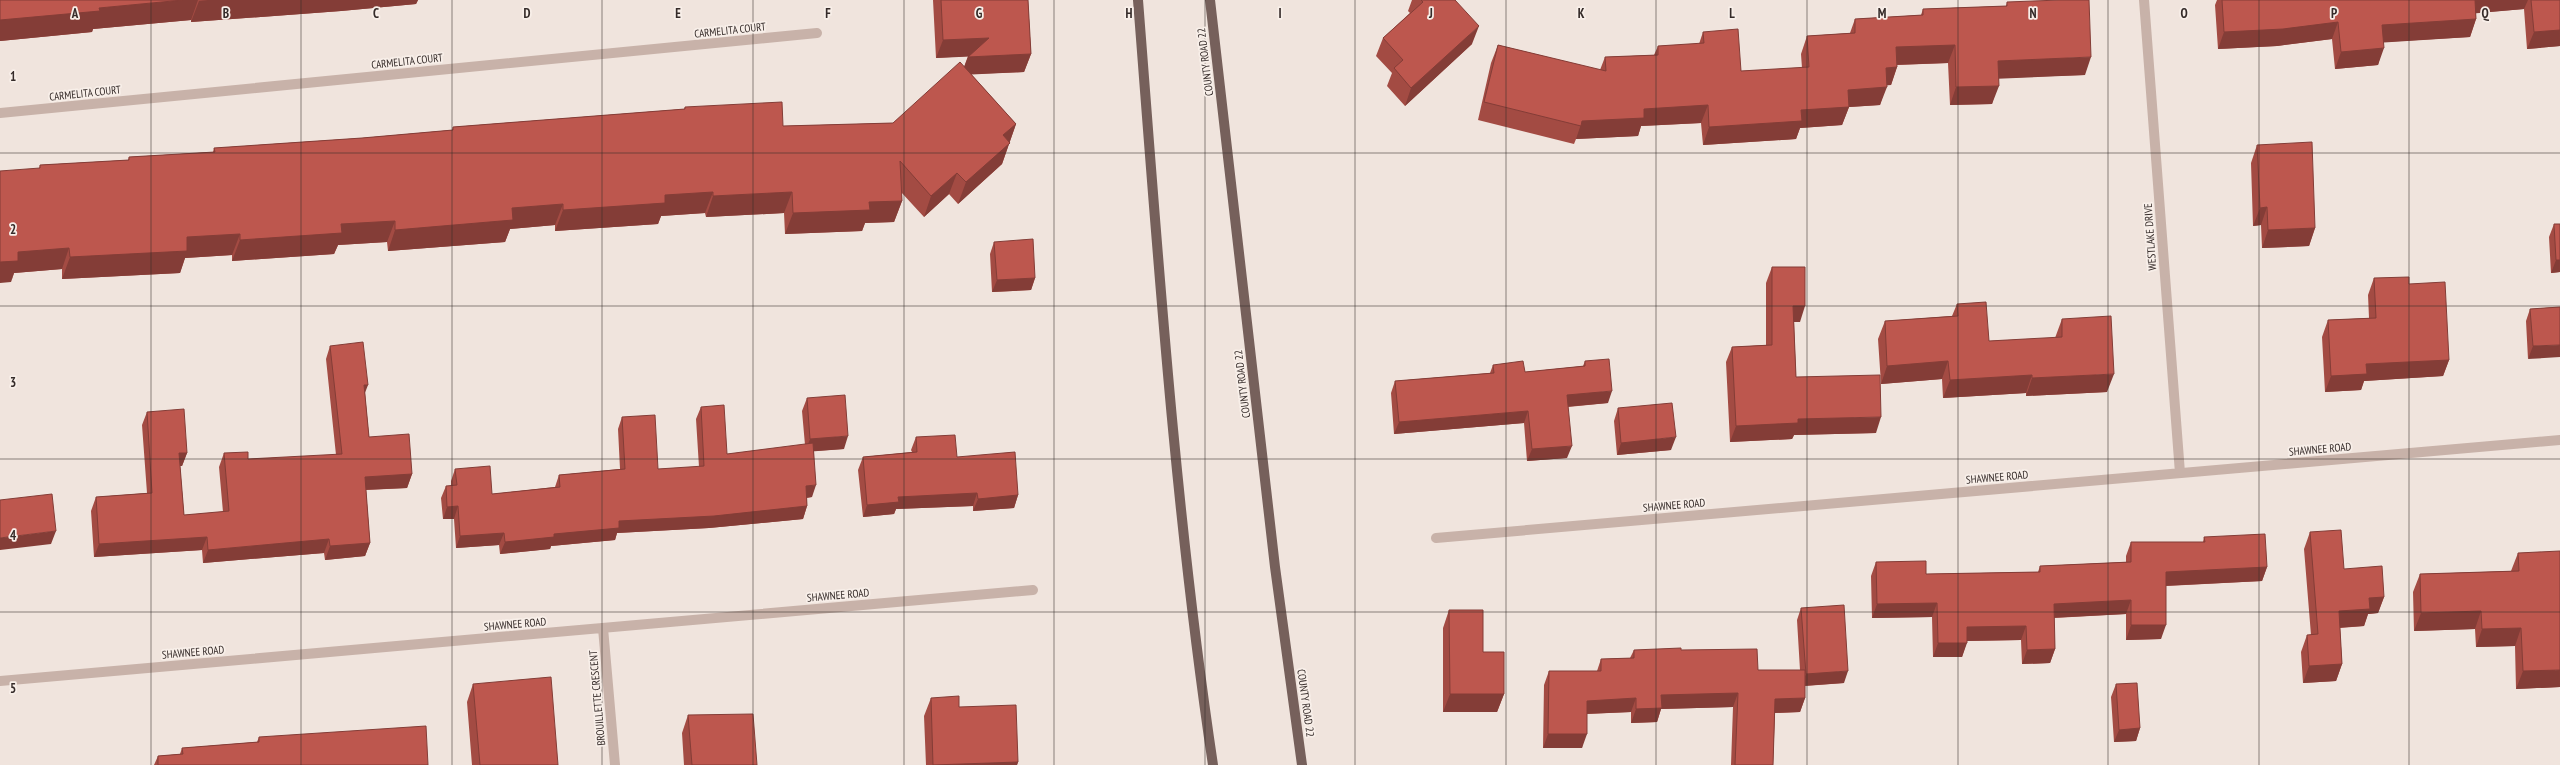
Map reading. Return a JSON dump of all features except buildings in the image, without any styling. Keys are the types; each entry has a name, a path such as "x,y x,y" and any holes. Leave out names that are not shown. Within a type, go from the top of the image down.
{"main road":[{"path":"1138,0 1170,410 1198,663 1213,765"},
{"name":"COUNTY ROAD 22","path":"1210,0 1275,567 1302,765"}],"street":[{"name":"WESTLAKE DRIVE","path":"2144,0 2180,473"},
{"name":"CARMELITA COURT","path":"0,113 817,33"},
{"name":"SHAWNEE ROAD","path":"1436,538 2560,440"},
{"name":"SHAWNEE ROAD","path":"0,681 1033,590"},
{"name":"BROUILLETTE CRESCENT","path":"603,628 615,765"}]}
